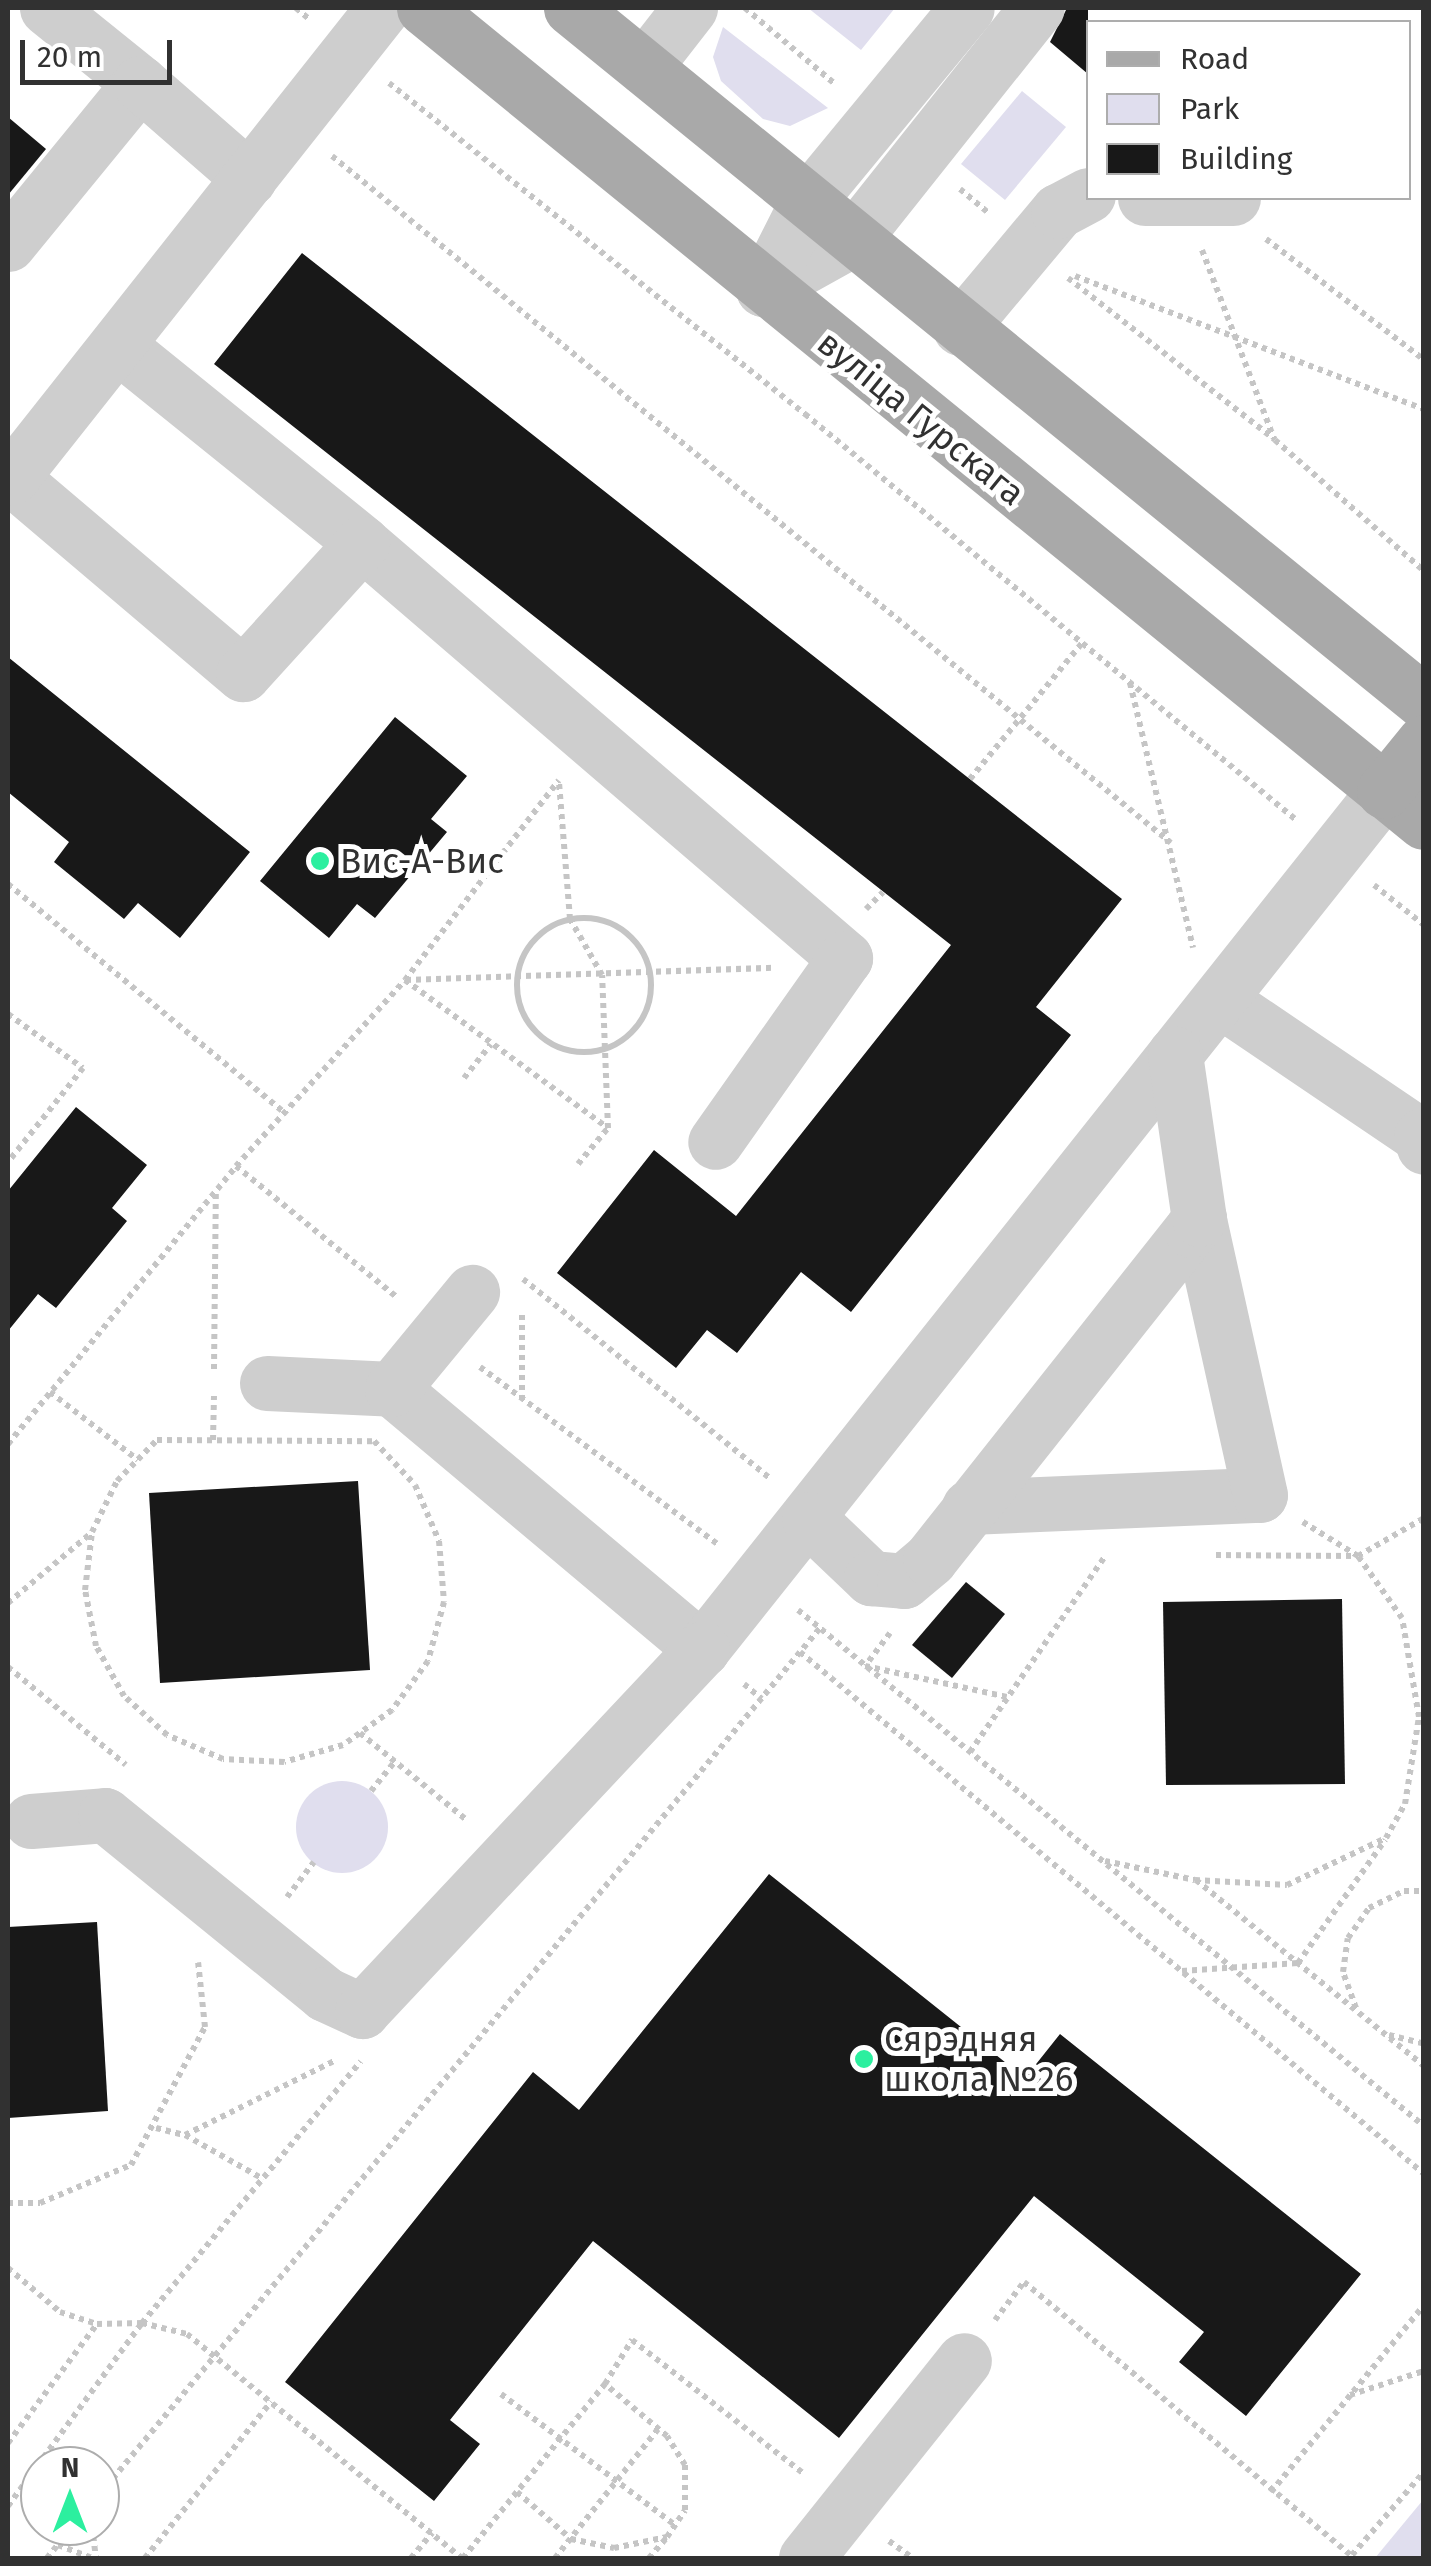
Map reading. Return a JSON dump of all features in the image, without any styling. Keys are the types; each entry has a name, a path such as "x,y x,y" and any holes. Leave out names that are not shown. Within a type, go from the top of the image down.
{"main road":[{"name":"вуліца Гурскага","path":"424,8 763,289 1404,806"},
{"path":"571,8 1424,702"},
{"path":"1404,806 1424,742"}],"lane":[{"path":"46,8 249,178"},
{"path":"362,544 243,674 9,477 384,8"},
{"path":"644,67 690,8"},
{"path":"763,289 807,202 967,8"},
{"path":"763,289 853,239 1038,8"},
{"path":"8,244 140,83"},
{"path":"960,328 1027,244 1058,212 1086,197"},
{"path":"117,345 362,544 575,761 845,958 715,1142"},
{"path":"31,1820 105,1814 325,1994 362,2011 702,1648 759,1578 797,1504 1175,1054 1208,982 1336,853 1404,806"},
{"path":"1208,982 1421,1136 1424,1148"},
{"path":"968,1508 1260,1494 1200,1219 1175,1054"},
{"path":"797,1504 871,1578 904,1581 968,1508 1200,1219"},
{"path":"392,1388 486,1293"},
{"path":"267,1384 392,1388 702,1648"},
{"path":"806,2558 964,2360"}],"path":[{"path":"296,8 1082,642 1424,925"},
{"path":"745,8 877,120"},
{"path":"292,123 1171,843"},
{"path":"920,155 1027,244"},
{"path":"1221,200 1198,240 1243,343 1275,440"},
{"path":"1223,200 1273,248 1424,360"},
{"path":"1424,409 1055,268 1275,440 1424,571"},
{"path":"970,778 1022,720 1082,642"},
{"path":"1129,682 1208,982"},
{"path":"575,761 570,919 602,975 608,1128 578,1164"},
{"path":"8,1444 236,1166 405,980 575,761"},
{"path":"8,884 286,1114"},
{"path":"570,919 613,923 644,953 651,974 645,1016 632,1034 606,1049 570,1052 549,1043 520,1008 517,979 531,943 570,919"},
{"path":"405,980 811,966 830,946"},
{"path":"405,980 608,1128"},
{"path":"8,1014 83,1068 8,1162"},
{"path":"464,1078 491,1044"},
{"path":"236,1166 486,1293 797,1504"},
{"path":"213,1440 216,1190"},
{"path":"486,1293 522,1404 759,1578 1424,2126"},
{"path":"486,1293 522,1404"},
{"path":"50,1392 138,1460"},
{"path":"157,1440 374,1441 415,1485 439,1541 444,1602 428,1660 392,1710 343,1745 284,1762 224,1759 167,1735 124,1696 96,1646 85,1590 92,1532 117,1481 138,1460 157,1440"},
{"path":"1180,1971 1298,1962 1386,1838 1405,1804 1419,1717 1402,1618 1358,1556 1260,1494"},
{"path":"970,1752 1144,1499"},
{"path":"8,1603 92,1532"},
{"path":"866,1666 899,1620"},
{"path":"120,2470 820,1628"},
{"path":"800,1652 1424,2174"},
{"path":"866,1666 1007,1697"},
{"path":"8,1668 140,1776"},
{"path":"360,1733 483,1832"},
{"path":"370,1792 395,1762"},
{"path":"1100,1860 1195,1880 1288,1885 1386,1838"},
{"path":"287,1898 314,1862"},
{"path":"1195,1880 1424,2066"},
{"path":"272,1886 301,1909"},
{"path":"8,2204 40,2203 131,2165 156,2128 205,2027 190,1887"},
{"path":"1424,1891 1404,1891 1369,1908 1348,1938 1343,1972 1361,2016 1392,2038 1424,2044"},
{"path":"185,2135 345,2055"},
{"path":"156,2128 185,2135 263,2179"},
{"path":"8,2268 60,2312 97,2324 142,2323 187,2334 462,2558 604,2384 632,2340 912,2558"},
{"path":"964,2360 1024,2282 1353,2557 1424,2472"},
{"path":"1271,2492 1424,2305"},
{"path":"8,2444 97,2324"},
{"path":"1348,2395 1424,2371"},
{"path":"604,2384 658,2429 686,2465 685,2510 649,2558"},
{"path":"501,2394 675,2524"},
{"path":"145,2558 272,2402"},
{"path":"555,2558 658,2429"},
{"path":"517,2492 571,2539 614,2548 667,2537"},
{"path":"411,2558 432,2533"},
{"path":"61,2546 94,2558"}],"green space":[{"path":"808,8 895,8 861,50"},
{"path":"723,27 828,108 790,126 763,119 721,81 713,57"},
{"path":"1022,91 1066,127 1005,200 961,164"},
{"path":"342,1781 359,1785 374,1795 384,1810 388,1827 384,1844 374,1859 359,1869 342,1873 325,1869 310,1859 300,1844 296,1827 300,1810 310,1795 325,1785"},
{"path":"1423,2500 1423,2558 1375,2558"}],"building":[{"path":"1067,8 1088,8 1086,72 1050,42"},
{"path":"8,117 46,149 8,195"},
{"path":"302,253 1122,899 1036,1007 1071,1035 851,1312 801,1272 737,1353 707,1330 676,1368 557,1273 654,1150 736,1216 951,945 214,364"},
{"path":"8,657 250,852 180,938 138,903 124,919 54,862 69,842 8,792"},
{"path":"395,717 467,776 431,819 447,832 375,918 357,904 329,938 260,881"},
{"path":"76,1107 147,1165 112,1208 127,1221 56,1308 38,1294 8,1331 8,1191"},
{"path":"358,1481 370,1670 160,1683 149,1493"},
{"path":"966,1582 1005,1614 952,1678 912,1645"},
{"path":"1342,1599 1345,1784 1166,1785 1163,1602"},
{"name":"Сярэдняя школа №26","path":"769,1874 1025,2078 1060,2034 1361,2274 1246,2416 1179,2362 1204,2332 1034,2196 839,2438 593,2241 450,2420 480,2444 434,2501 285,2382 533,2072 579,2110"},
{"path":"97,1922 108,2111 8,2118 8,1927"}],"place":[{"name":"Вис-А-Вис","path":"320,861"},
{"name":"Сярэдняя школа №26","path":"864,2059"}]}
